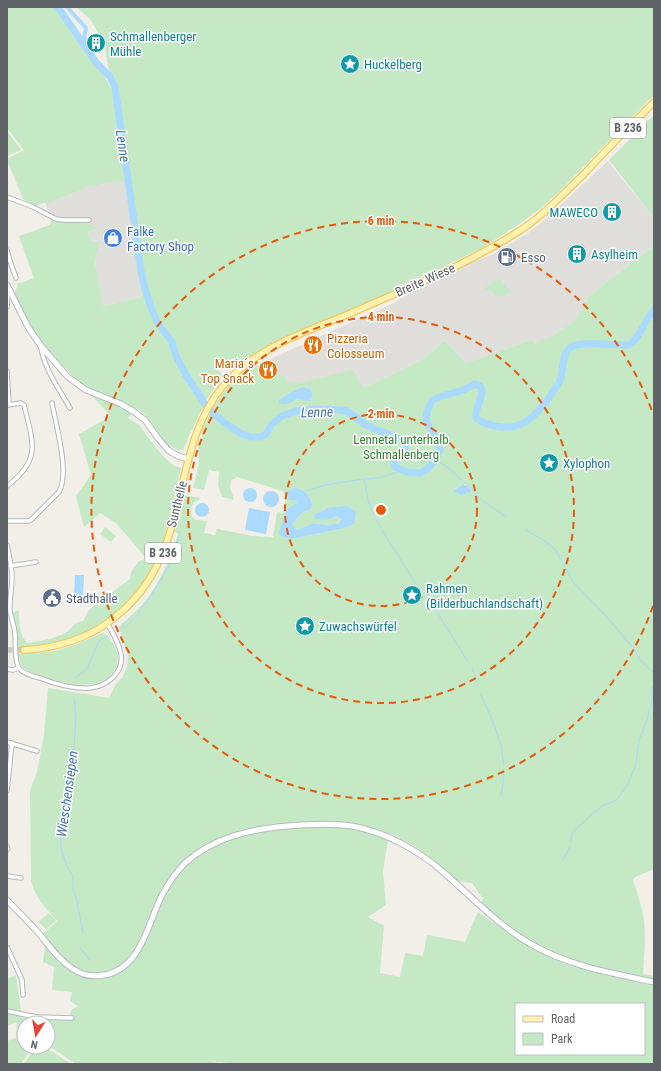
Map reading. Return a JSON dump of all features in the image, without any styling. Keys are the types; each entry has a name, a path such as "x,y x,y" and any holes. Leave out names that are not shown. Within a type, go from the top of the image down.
{"main road":[{"name":"Breite Wiese","path":"188,459 197,431 212,400 231,378 256,357 284,341 437,275 518,233 553,204 654,102"},
{"path":"7,285 28,328 41,346 68,376 91,393 134,410 145,420 168,450 176,455 188,459"},
{"name":"Sunthelle","path":"107,623 137,597 148,583 159,563 168,540 188,459"},
{"name":"B 236","path":"24,650 63,644 87,635 107,623"},
{"path":"7,900 64,962 82,973 99,976 121,969 129,962 135,955 144,938 164,892 173,878 185,864 198,853 213,844 228,837 246,832 281,826 334,824 358,827 381,834 410,848 433,863 503,925 544,951 592,969 654,982"}],"street":[{"path":"7,196 58,219 89,220"},
{"path":"7,250 16,278"},
{"path":"7,307 8,294 10,292"},
{"path":"41,346 50,374 70,408"},
{"path":"7,371 8,405 21,403 24,405 33,446 31,457 27,465 18,477 7,486"},
{"path":"7,521 29,521 59,492 61,488 63,474 62,450 52,404"},
{"path":"7,545 12,575 10,610 15,634 17,661 19,668 24,672 54,683 77,687 90,688 108,682 113,678 119,668 121,654 107,623"},
{"path":"10,566 36,562"},
{"path":"7,575 12,575"},
{"path":"7,669 11,670 19,668"},
{"path":"7,742 37,750"},
{"path":"7,791 12,743"},
{"path":"7,846 7,850"},
{"path":"7,876 21,878"},
{"path":"7,948 22,980 23,995"},
{"path":"7,1011 38,1017 72,1018"}],"shaded area":[{"path":"608,161 654,218 654,246 590,295 574,323 540,347 531,340 466,363 445,341 423,359 363,388 289,385 264,379 257,365 390,305 453,268 492,255 527,234 548,217"},
{"path":"126,181 133,223 137,271 142,297 103,306 95,263 99,242 90,241 88,232 97,229 83,223 51,219 45,202 80,191 84,187"}],"green space":[{"path":"7,7 54,7 78,35 112,89 105,44 90,19 76,7 654,7 654,95 560,191 540,209 482,248 429,274 395,288 389,293 280,340 228,368 220,363 216,368 222,374 221,378 205,404 183,450 175,449 169,445 143,412 136,408 128,418 139,425 168,461 181,468 163,543 153,566 154,567 124,605 110,617 88,632 72,640 59,644 18,648 15,623 12,613 19,610 21,631 23,638 27,643 57,637 68,631 74,624 83,621 89,610 130,579 131,572 139,561 146,559 150,563 117,524 100,513 84,527 76,496 91,475 79,434 111,416 50,352 31,327 14,295 18,284 34,278 19,236 50,225 51,219 84,222 97,229 88,232 90,241 99,242 95,263 103,306 142,297 137,271 133,223 126,181 85,187 80,191 35,206 23,199 7,160 24,150 7,128"},
{"path":"654,115 654,218 609,160"},
{"path":"7,131 21,150 7,156"},
{"name":"Lennetal unterhalb Schmallenberg","path":"654,246 654,869 635,877 633,880 644,920 645,940 643,974 654,976 654,980 586,965 556,954 530,940 505,924 481,904 483,899 472,883 458,881 435,861 414,846 389,833 383,872 386,905 368,917 384,926 380,973 400,977 405,953 423,956 427,935 465,942 478,912 527,945 559,961 594,972 654,985 654,1064 236,1064 203,1060 226,1064 76,1064 56,1050 56,1016 70,1016 71,1010 78,1006 70,1001 72,992 52,990 54,967 43,962 45,947 38,938 57,921 38,897 31,880 30,791 37,772 44,735 48,688 109,698 127,667 128,656 119,628 147,599 162,574 178,534 174,531 184,495 200,498 194,502 191,508 192,517 197,520 207,521 204,533 215,535 217,529 253,536 273,537 277,512 283,513 286,498 283,491 237,477 231,480 230,487 234,500 222,497 218,485 219,472 209,470 204,490 193,488 199,463 198,447 202,438 202,431 212,409 227,389 231,380 242,370 257,365 261,374 270,376 276,373 285,377 287,381 299,383 353,370 363,388 423,359 445,341 466,363 531,340 536,344 544,338 546,340 575,321 590,295","holes":["465,484 471,490 469,493 458,494 454,492 456,489","297,500 311,509 304,511 292,524 297,530 313,523 329,525 339,523 341,519 337,516 327,520 346,506 340,529 291,539 281,536 297,503"]},
{"path":"499,278 510,291 506,295 496,296 492,291 485,288"},
{"path":"105,527 116,536 111,542 100,534"},
{"path":"102,633 113,643 118,659 115,670 109,677 101,682 82,685 44,677 24,668 18,654 55,651 77,644"},
{"path":"49,913 56,921 46,929 38,922"},
{"path":"16,975 22,1015 16,1015 16,1023 7,1025 7,979"},
{"path":"16,1038 16,1055 27,1055 21,1064 7,1064 7,1041"},
{"path":"56,1054 71,1064 24,1064 30,1055"}],"water":[{"path":"303,387 311,390 312,397 309,401 296,399 288,404 279,403 279,400"},
{"path":"463,484 471,490 471,492 462,495 454,492 455,490"},
{"path":"247,488 253,488 257,492 257,498 253,502 247,502 243,498 243,492"},
{"path":"294,488 306,493 312,504 311,509 304,511 292,524 297,530 313,523 329,525 339,523 341,519 337,516 327,520 315,519 314,514 324,511 327,508 346,506 356,511 354,524 340,529 291,539 281,536 279,533 287,509 297,503 296,500 289,500 287,494 288,491"},
{"path":"271,491 277,493 279,499 277,505 271,507 265,505 263,499 265,493"},
{"path":"202,503 207,505 209,510 207,515 202,517 197,515 195,510 197,505"},
{"path":"249,508 270,512 266,534 245,530"},
{"path":"75,575 84,575 83,597 74,597"}],"waterway":[{"name":"Lenne","path":"58,7 95,61 110,77 115,87 141,271 145,289 157,322 172,342 176,356 186,375 209,410 242,434 251,437 261,437 266,434 272,424 282,416 296,411 316,409 347,411 364,424 404,440 405,448 396,459 395,467 407,472 420,473 431,465 440,450 426,420 427,412 432,401 475,384 480,386 482,389 476,418 495,426 517,426 530,419 550,396 560,381 564,358 571,347 582,344 629,345 636,338 654,310"},
{"path":"67,7 85,27 84,37 89,46 89,51"},
{"path":"435,460 446,466 462,480"},
{"path":"381,528 371,510 364,479 383,477 401,470"},
{"path":"306,491 325,485 364,479"},
{"path":"464,482 480,499 506,517"},
{"path":"382,530 420,590"},
{"path":"526,530 555,549 574,583 607,617 634,649 640,660 654,673"},
{"name":"Wieschensiepen","path":"119,630 128,625 151,596 173,559 180,531"},
{"path":"424,596 435,609 467,660"},
{"name":"Wieschensiepen","path":"76,677 87,669 99,641 108,636"},
{"path":"472,667 478,686"},
{"path":"653,680 654,674"},
{"path":"571,841 572,833 602,806 617,800 629,782 636,764 639,740 647,720 652,700 652,687"},
{"path":"481,694 501,745 504,766"},
{"name":"Wieschensiepen","path":"74,698 76,717 73,760 62,810 60,830 61,848 66,864 73,876 73,889 83,933"},
{"path":"501,796 504,774"},
{"path":"563,860 570,847"},
{"name":"Wieschensiepen","path":"80,948 90,960"}],"tunnel":[{"path":"7,650 24,650"}],"place":[{"name":"Schmallenberger Mühle","path":"96,43"},
{"name":"Huckelberg","path":"350,64"},
{"name":"MAWECO","path":"612,212"},
{"name":"Falke Factory Shop","path":"113,238"},
{"name":"Asylheim","path":"577,254"},
{"name":"Esso","path":"507,257"},
{"name":"Pizzeria Colosseum","path":"313,345"},
{"name":"Maria´s Top Snack","path":"268,370"},
{"name":"Xylophon","path":"549,463"},
{"name":"Rahmen (Bilderbuchlandschaft)","path":"412,595"},
{"name":"Stadthalle","path":"52,598"},
{"name":"Zuwachswürfel","path":"305,626"}]}
